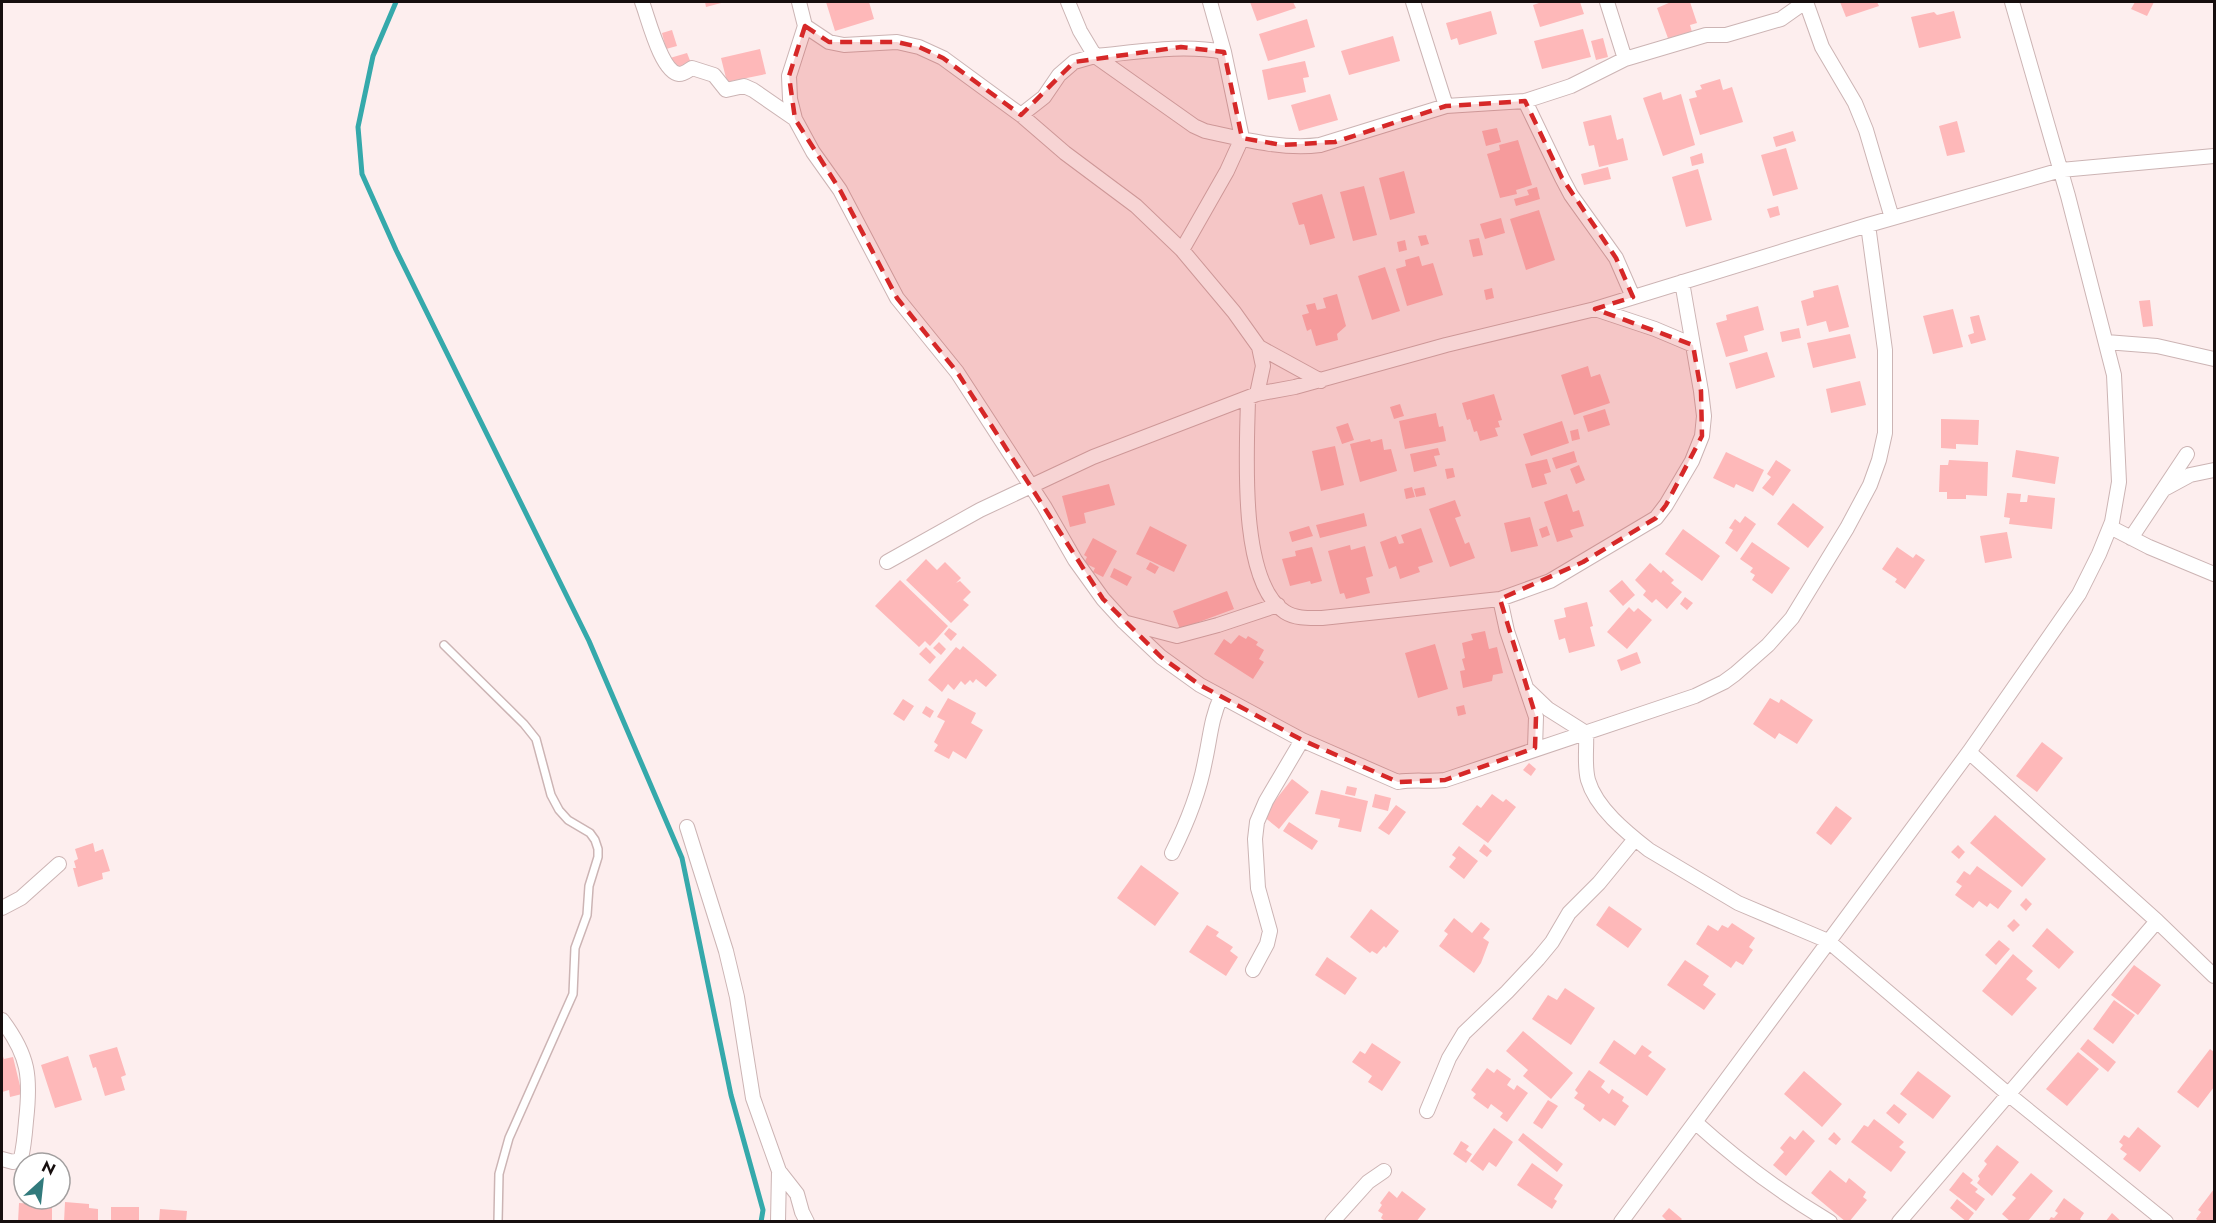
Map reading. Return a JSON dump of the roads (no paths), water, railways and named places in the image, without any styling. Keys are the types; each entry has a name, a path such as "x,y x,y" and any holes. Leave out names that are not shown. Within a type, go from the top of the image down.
{"street":[{"path":"642,2 663,60 669,69 676,74 682,74 692,68 714,75 726,90 744,86 762,95 795,119"},
{"path":"799,2 805,26 789,76 790,99 795,119 813,152 840,190 897,298 948,359 1075,560 1103,599 1161,657 1221,698 1264,718 1302,740 1398,782 1413,779 1424,782 1445,780 1534,748 1695,696 1735,674 1768,645 1792,618 1847,528 1870,485 1886,433 1885,350 1868,225"},
{"path":"1068,2 1080,31 1095,56 1194,126 1242,138 1306,147 1320,145 1446,106 1525,101 1571,86 1625,59 1706,35 1726,35 1781,19 1805,2 1822,47 1855,103 1866,130 1892,218"},
{"path":"1182,250 1227,171 1242,138 1224,52 1210,2"},
{"path":"1413,2 1446,106"},
{"path":"1607,2 1625,59"},
{"path":"1621,1221 1969,752 2079,594 2110,527 2119,482 2114,375 2061,170 2012,2"},
{"path":"805,26 829,42 844,45 897,42 920,47 943,58 1021,115 1065,153 1136,206 1182,250 1234,312 1259,347 1263,366 1253,397 1247,484 1250,525 1257,560 1266,589 1278,605 1299,618 1322,618 1500,599 1550,581 1656,518 1666,506 1692,461 1702,436 1704,416 1701,391 1682,282"},
{"path":"1021,115 1044,97 1059,75 1074,62 1095,56 1181,47 1224,52"},
{"path":"1525,101 1567,187 1616,258 1633,297"},
{"path":"887,562 980,510 1092,457 1253,397 1321,381 1446,345 1595,309 1868,225 2061,170 2214,156"},
{"path":"1595,309 1655,329 1693,345"},
{"path":"2106,342 2157,346 2214,359"},
{"path":"1259,347 1321,381"},
{"path":"2131,538 2187,454"},
{"path":"2162,491 2190,475 2214,470"},
{"path":"2110,527 2214,574"},
{"path":"1500,599 1507,630 1536,717 1534,748"},
{"path":"1124,622 1176,636 1218,626 1278,605"},
{"path":"1526,688 1548,709 1586,733"},
{"path":"1172,853 1189,819 1197,794 1214,713 1221,698"},
{"path":"1586,733 1588,778 1592,791 1602,805 1635,839 1649,850 1738,903 1828,941 2008,1094 2166,1221"},
{"path":"1252,970 1267,944 1270,931 1258,888 1255,839 1257,822 1266,801 1302,740"},
{"path":"1969,752 2157,921 2214,976"},
{"path":"687,827 726,951 737,997 753,1098 779,1171 797,1194 807,1221"},
{"path":"1427,1111 1449,1058 1464,1033 1542,954 1569,913 1599,883 1635,839"},
{"path":"2,908 21,898 59,864"},
{"path":"1899,1221 2157,921"},
{"path":"2,1020 12,1033 27,1068 29,1093 21,1158 17,1162 2,1159"},
{"path":"1695,1122 1729,1153 1757,1174 1830,1221"},
{"path":"778,1221 779,1171"},
{"path":"1332,1221 1368,1182 1384,1171"}],"lane":[{"path":"444,645 524,724 536,739 551,795 559,810 568,820 590,833 598,849 598,857 589,886 587,915 575,948 573,994 508,1138 499,1174 498,1221"}],"waterway":[{"path":"396,2 373,56 358,127 362,174 396,250 589,641 682,858 731,1095 763,1210 761,1222"}]}
